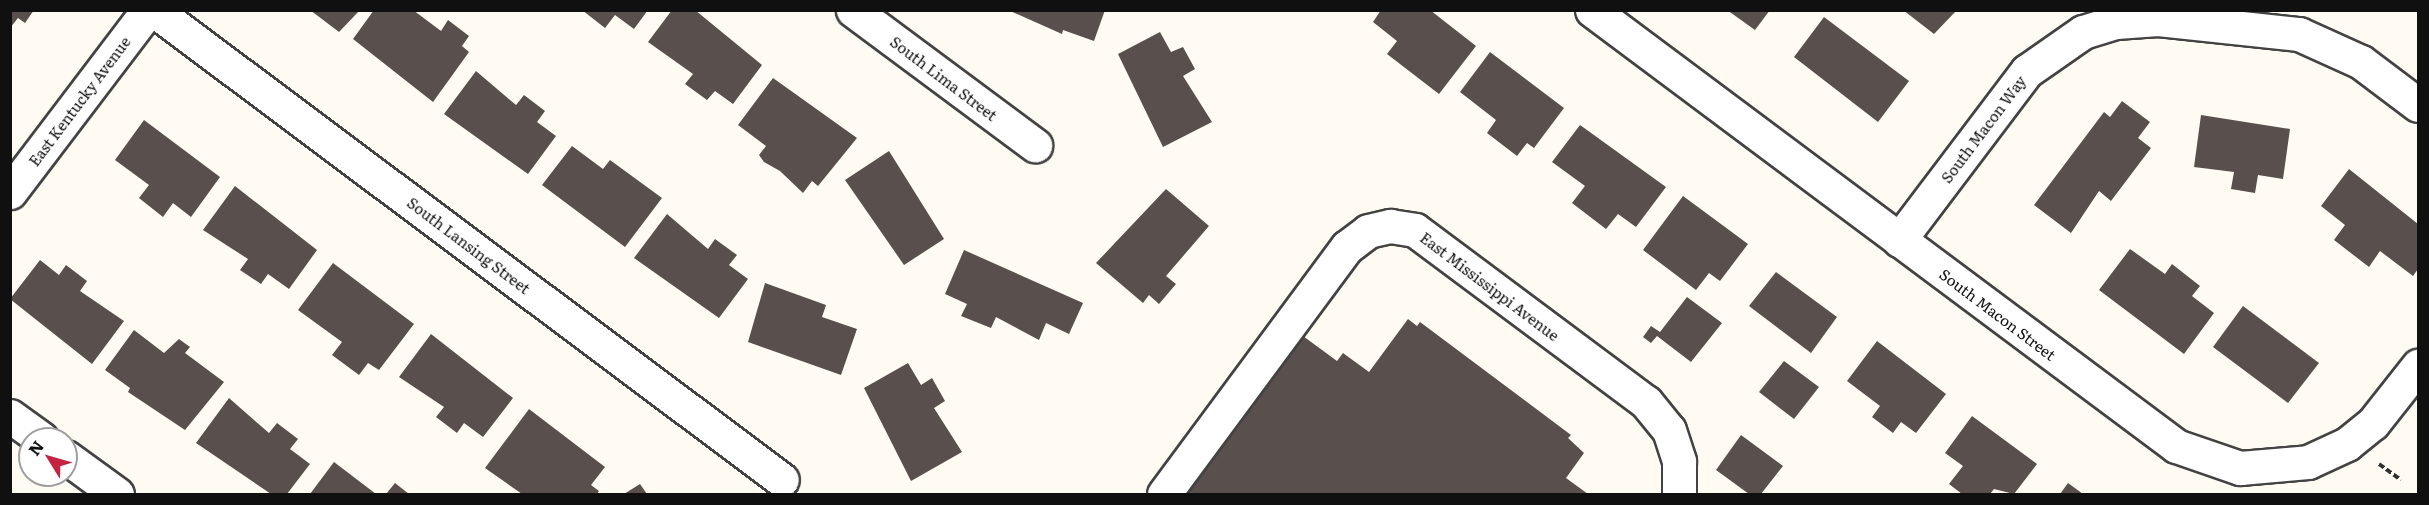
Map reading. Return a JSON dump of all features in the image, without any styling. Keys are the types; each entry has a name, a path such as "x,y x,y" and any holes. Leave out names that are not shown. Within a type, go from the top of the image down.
{"street":[{"name":"East Kentucky Avenue","path":"10,192 148,10"},
{"name":"South Lansing Street","path":"154,10 782,480"},
{"name":"South Lima Street","path":"853,10 1035,145"},
{"name":"South Macon Street","path":"1592,10 2176,446 2215,463 2274,468 2308,462 2347,444 2373,423 2418,366"},
{"name":"South Macon Way","path":"1899,240 2027,71 2083,32 2116,22 2158,19 2299,34 2361,62 2418,105"},
{"name":"East Mississippi Avenue","path":"1164,495 1347,247 1368,231 1390,226 1415,230 1646,402 1669,430 1679,461 1680,494"},
{"path":"10,416 25,427"},
{"path":"78,466 117,495"}],"path":[{"path":"2379,464 2401,480"}],"building":[{"path":"10,10 34,10 25,23 18,18 10,28"},
{"path":"310,10 360,10 339,32"},
{"path":"374,10 413,10 441,31 448,20 469,36 462,46 469,52 433,102 353,39"},
{"path":"582,10 648,10 634,29 615,15 605,28"},
{"path":"672,10 695,10 762,65 733,104 715,91 707,100 685,84 693,74 648,42"},
{"path":"1008,10 1105,10 1094,41 1063,30 1062,34"},
{"path":"1381,10 1430,10 1476,46 1439,94 1387,54 1397,41 1373,22"},
{"path":"1727,10 1770,10 1755,30"},
{"path":"1903,10 1957,10 1934,34"},
{"path":"1824,17 1909,81 1878,122 1794,57"},
{"path":"1160,32 1171,52 1183,47 1195,69 1183,76 1212,122 1163,147 1118,54"},
{"path":"1490,52 1564,108 1534,148 1527,143 1517,156 1487,133 1496,120 1460,92"},
{"path":"476,71 516,105 524,95 545,111 537,122 556,136 528,174 444,114"},
{"path":"773,78 857,138 818,186 812,181 803,193 780,171 764,162 759,155 766,146 738,125"},
{"path":"2122,101 2150,122 2138,138 2151,148 2111,201 2099,191 2071,233 2034,205 2104,112 2110,117"},
{"path":"2201,115 2290,129 2283,179 2258,175 2255,193 2231,189 2234,172 2194,167"},
{"path":"144,120 220,177 191,217 173,203 163,217 139,198 149,185 115,160"},
{"path":"1580,125 1666,187 1636,227 1618,214 1606,229 1572,203 1585,186 1552,162"},
{"path":"572,146 603,169 610,160 662,198 625,247 542,185"},
{"path":"889,151 944,239 904,265 845,180"},
{"path":"2349,169 2418,224 2418,269 2413,276 2380,251 2369,267 2334,240 2345,225 2321,206"},
{"path":"235,186 317,250 289,289 268,274 261,284 240,270 248,259 203,230"},
{"path":"1166,189 1209,226 1166,276 1176,284 1159,304 1149,295 1143,303 1096,263"},
{"path":"1683,196 1748,244 1720,281 1709,273 1696,290 1643,250"},
{"path":"667,214 708,249 715,239 737,255 729,265 748,279 719,318 634,258"},
{"path":"2130,249 2165,274 2172,264 2200,286 2192,296 2214,313 2184,354 2099,290"},
{"path":"964,250 1083,303 1069,334 1046,323 1039,340 996,317 991,328 961,316 967,304 945,294"},
{"path":"40,260 59,275 66,265 87,281 80,291 124,321 92,364 10,299"},
{"path":"333,263 414,324 379,370 368,363 359,375 332,355 342,342 298,310"},
{"path":"1776,272 1837,317 1811,353 1749,306"},
{"path":"765,283 826,305 822,317 857,329 841,375 748,342"},
{"path":"1687,297 1722,323 1691,362 1657,336 1651,343 1643,337 1651,326 1660,332"},
{"path":"2243,306 2319,363 2288,403 2213,347"},
{"path":"1408,319 1417,326 1420,322 1571,435 1568,438 1584,453 1566,478 1588,494 1186,494 1303,336 1337,361 1343,353 1369,372"},
{"path":"134,330 164,353 179,339 190,347 185,353 224,382 185,430 128,392 130,388 105,370"},
{"path":"431,334 513,398 483,437 464,423 457,433 436,417 444,407 399,377"},
{"path":"1877,341 1946,394 1916,433 1901,422 1893,433 1872,417 1880,406 1847,381"},
{"path":"1784,361 1819,387 1794,419 1759,392"},
{"path":"908,363 921,385 932,378 945,401 934,408 962,452 911,481 864,388"},
{"path":"229,398 269,433 277,423 298,439 290,449 310,464 287,494 271,494 196,443"},
{"path":"529,409 605,467 591,485 599,491 597,494 522,494 485,468"},
{"path":"1972,416 2037,464 2014,494 1994,489 1990,494 1962,494 1949,484 1963,466 1945,453"},
{"path":"1741,435 1783,466 1761,494 1749,494 1716,470"},
{"path":"334,462 376,494 310,494"},
{"path":"395,483 409,494 386,494"},
{"path":"2068,483 2083,494 2060,494"},
{"path":"640,484 647,494 624,494"}]}
